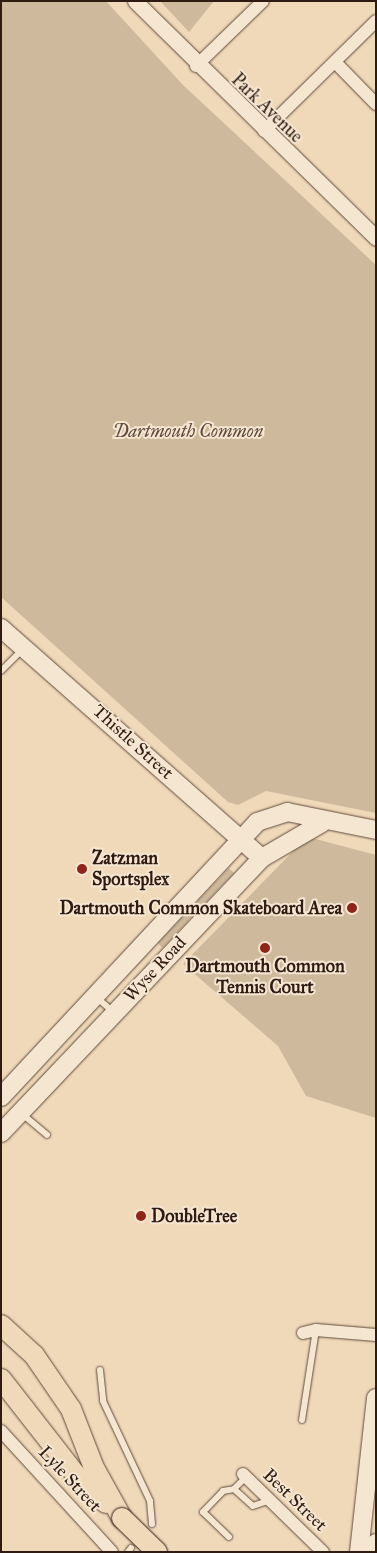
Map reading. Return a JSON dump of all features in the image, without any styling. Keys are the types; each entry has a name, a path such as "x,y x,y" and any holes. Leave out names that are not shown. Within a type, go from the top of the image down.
{"main road":[{"name":"Thistle Street","path":"1,628 262,858"},
{"name":"Wyse Road","path":"1,1097 240,838 257,822 280,813 297,813 322,822 376,830"},
{"name":"Wyse Road","path":"1,1133 262,858 322,822"},
{"path":"354,826 376,824"},
{"path":"354,826 376,841"},
{"path":"1,1324 34,1355 71,1409 94,1468 122,1518"},
{"path":"1,1378 76,1475 156,1552"},
{"path":"359,1552 376,1398"},
{"path":"375,1552 376,1543"}],"street":[{"name":"Park Avenue","path":"135,1 196,66 376,238"},
{"path":"196,66 263,1"},
{"path":"264,131 376,21"},
{"path":"335,62 376,104"},
{"path":"303,1333 316,1330 376,1335"},
{"name":"Lyle Street","path":"1,1431 112,1552"},
{"name":"Best Street","path":"245,1475 323,1552"}],"lane":[{"path":"1,671 24,647"},
{"path":"94,995 114,1013"},
{"path":"21,1112 46,1135"},
{"path":"302,1420 316,1330"},
{"path":"100,1370 103,1401 150,1501 152,1524"},
{"path":"229,1537 203,1512 223,1491 234,1489 245,1475"},
{"path":"234,1489 253,1506 270,1500"}],"green space":[{"name":"Dartmouth Common","path":"1,1 106,1 183,85 376,265 376,813 266,791 238,805 228,802 1,597"},
{"path":"160,1 214,1 189,32"},
{"path":"312,838 376,855 376,1118 306,1096 278,1046 183,964 302,842"},
{"path":"229,868 234,873 162,948 158,943"}],"place":[{"name":"Zatzman Sportsplex","path":"82,869"},
{"name":"Dartmouth Common Skateboard Area","path":"352,908"},
{"name":"Dartmouth Common Tennis Court","path":"265,948"},
{"name":"DoubleTree","path":"141,1216"}]}
